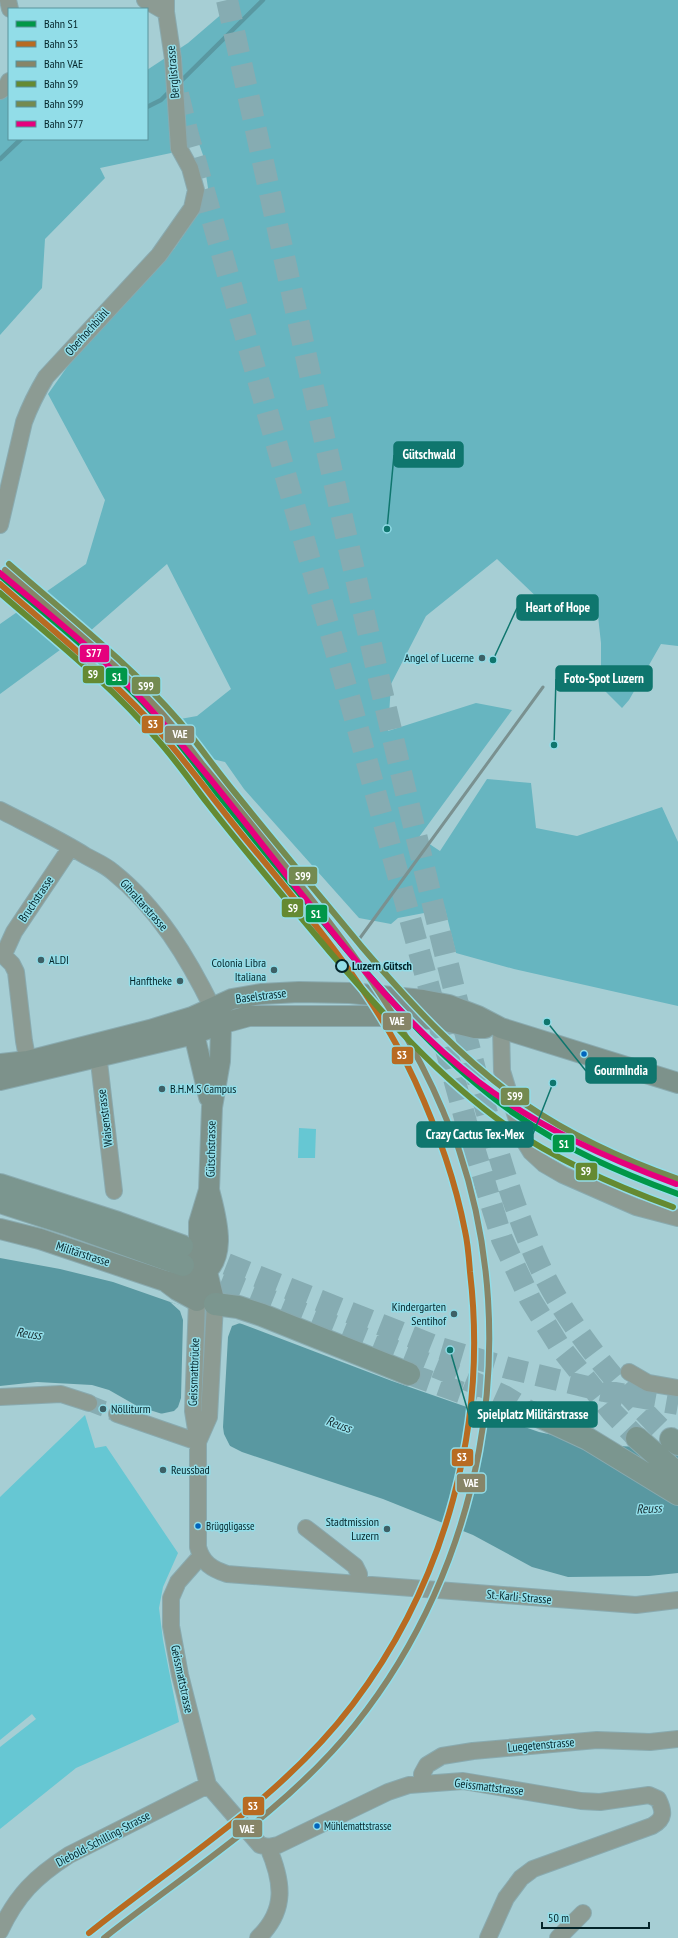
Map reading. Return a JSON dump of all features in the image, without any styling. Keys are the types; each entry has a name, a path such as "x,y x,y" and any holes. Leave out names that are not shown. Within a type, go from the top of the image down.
{"highway":[{"path":"0,1177 6,1193 65,1222 193,1261"},
{"path":"205,1308 238,1307 262,1315 409,1374"},
{"path":"532,1412 588,1439 678,1494"},
{"path":"637,1438 678,1474"}],"main road":[{"name":"Baselstrasse","path":"0,1080 29,1068 97,1051 194,1034 217,1016"},
{"name":"Baselstrasse","path":"97,1051 163,1026 217,1016 394,1016 442,1020 475,1028 501,1028 678,1083"},
{"path":"212,1107 220,1061 217,1016"},
{"path":"194,1034 212,1107"},
{"name":"Baselstrasse","path":"0,1064 29,1068"},
{"name":"Gütschstrasse","path":"209,1190 212,1107"},
{"path":"193,1261 213,1263 218,1244 218,1222 209,1190"},
{"path":"165,1281 182,1284 193,1261 200,1223 209,1190"},
{"name":"Militärstrasse","path":"0,1229 40,1239 165,1281"},
{"path":"193,1261 205,1308"},
{"path":"165,1281 205,1308"}],"street":[{"name":"Berglistrasse","path":"145,0 166,6 173,59 181,152"},
{"path":"0,91 6,87 8,83"},
{"name":"Oberhochbühl","path":"0,526 24,422 38,389 46,377 159,255 192,208 196,190 190,168 181,152"},
{"name":"Gibraltarstrasse","path":"0,810 71,847 112,871 135,892 170,934 186,958 217,1016"},
{"name":"Bruchstrasse","path":"29,1068 16,972 12,964 2,953 14,932 71,847"},
{"path":"501,1028 502,1071 523,1139 531,1152 544,1164 563,1175 636,1207 678,1218"},
{"name":"Waisenstrasse","path":"97,1051 114,1192"},
{"name":"Geissmattbrücke","path":"199,1436 193,1411 205,1308"},
{"path":"630,1372 648,1383 678,1388"},
{"path":"0,1397 61,1394 89,1403"},
{"path":"117,1414 199,1436 198,1547 200,1557"},
{"path":"306,1528 355,1566 359,1574 359,1584"},
{"name":"St.-Karli-Strasse","path":"200,1557 208,1566 227,1574 636,1605 678,1600"},
{"name":"Geissmattstrasse","path":"200,1557 178,1582 171,1598 170,1610 180,1675 208,1785 262,1845 278,1845 397,1788 422,1783 463,1781 581,1801 600,1802 649,1795 658,1799 663,1809 662,1818 652,1826 552,1861 533,1869 521,1878 506,1898 488,1938"},
{"name":"Luegetenstrasse","path":"422,1783 422,1774 427,1765 442,1756 473,1750 597,1740 650,1742 678,1739"},
{"name":"Diebold-Schilling-Strasse","path":"0,1931 9,1912 24,1891 47,1869 69,1855 208,1785"},
{"path":"258,1938 271,1922 280,1898 274,1866 262,1845"},
{"path":"558,1938 582,1913"}],"shaded area":[{"path":"238,0 678,0 678,646 661,644 629,700 622,708 601,687 601,643 598,616 546,606 497,559 426,616 391,684 388,731 476,703 512,710 419,837 440,851 487,779 531,783 536,828 577,836 662,807 678,842 678,1006 514,969 456,953 445,909 398,918 391,924 359,918 244,789 225,762 195,755 169,721 197,716 231,689 167,564 89,632 64,647 0,694 0,624 86,564 105,500 48,394 108,309 128,297 174,249 205,205 208,188 203,155 198,141 183,143 171,153 100,168 105,178 45,239 42,288 0,335 0,91 8,82 8,140 148,140 148,69 188,43"},
{"path":"299,1128 316,1129 315,1158 298,1158"},
{"path":"85,1415 95,1448 106,1446 178,1553 163,1587 159,1608 163,1640 179,1722 76,1768 0,1829 0,1747 36,1719 32,1714 0,1740 0,1497"}],"water":[{"name":"Reuss","path":"0,1258 60,1269 113,1282 196,1311 242,1324 392,1381 539,1432 599,1445 678,1449 678,1573 649,1576 568,1577 532,1567 473,1535 383,1499 242,1452 175,1418 137,1406 109,1390 92,1385 37,1382 0,1386"}],"pier":[{"path":"170,1302 240,1323 232,1326 228,1337 223,1427 224,1434 231,1448 160,1414 174,1411 178,1407 181,1398 183,1320 180,1311"},
{"path":"472,1407 485,1411 479,1457 460,1533 448,1528 467,1457"}],"waterway":[{"path":"179,83 263,0"},
{"path":"148,106 161,100 170,91"},
{"path":"0,159 20,140"}],"tunnel":[{"path":"227,0 344,527 393,738 456,997 480,1088 514,1203 541,1269 567,1315 582,1337 616,1380 671,1439"},
{"path":"178,94 188,135 351,704 466,1122 502,1239 530,1299 560,1347 612,1412 637,1438"},
{"path":"196,1252 440,1348 508,1368 604,1391 678,1404"},
{"path":"191,1268 475,1383 504,1396 532,1413"},
{"path":"409,1374 477,1398"},
{"path":"89,1403 117,1414"}],"railway":[{"path":"360,938 543,687"}],"rail line":[{"name":"S99","path":"9,564 119,659 160,700 194,739 229,785 362,947 399,990 459,1050 502,1087 561,1127 638,1164 678,1179"},
{"name":"VAE","path":"5,570 105,656 161,712 302,887 370,978 409,1042 427,1076 459,1150 478,1224 488,1299 488,1375 479,1451 461,1524 434,1595 399,1663 355,1725 328,1756 299,1785 236,1838 104,1938"},
{"name":"S77","path":"0,573 111,668 145,703 216,786 364,970 400,1010 438,1047 479,1082 525,1113 549,1127 598,1152 676,1184"},
{"name":"S1","path":"0,575 87,650 129,688 149,709 193,761 261,848 356,961 420,1031 466,1075 490,1095 534,1127 615,1169 678,1194"},
{"name":"S3","path":"0,584 94,666 161,733 314,923 337,953 380,1016 415,1081 431,1117 451,1173 467,1241 474,1329 472,1387 465,1443 453,1499 436,1554 413,1606 385,1656 353,1704 325,1738 295,1769 262,1799 89,1933"},
{"name":"S9","path":"0,593 101,681 138,718 170,754 253,860 349,975 412,1044 458,1087 482,1107 526,1139 587,1172 673,1207"}],"place":[{"name":"Gütschwald","path":"387,529"},
{"name":"Angel of Lucerne","path":"482,658"},
{"name":"Heart of Hope","path":"493,660"},
{"name":"Foto-Spot Luzern","path":"554,745"},
{"name":"ALDI","path":"41,960"},
{"name":"Luzern Gütsch","path":"342,966"},
{"name":"Colonia Libra Italiana","path":"274,970"},
{"name":"Hanftheke","path":"180,981"},
{"name":"GourmIndia","path":"547,1022"},
{"name":"Crazy Cactus Tex-Mex","path":"553,1083"},
{"name":"B.H.M.S Campus","path":"162,1089"},
{"name":"Kindergarten Sentihof","path":"454,1314"},
{"name":"Spielplatz Militärstrasse","path":"450,1350"},
{"name":"Nölliturm","path":"103,1409"},
{"name":"Reussbad","path":"163,1470"},
{"name":"Brüggligasse","path":"198,1526"},
{"name":"Stadtmission Luzern","path":"387,1529"},
{"name":"Mühlemattstrasse","path":"317,1826"}]}
